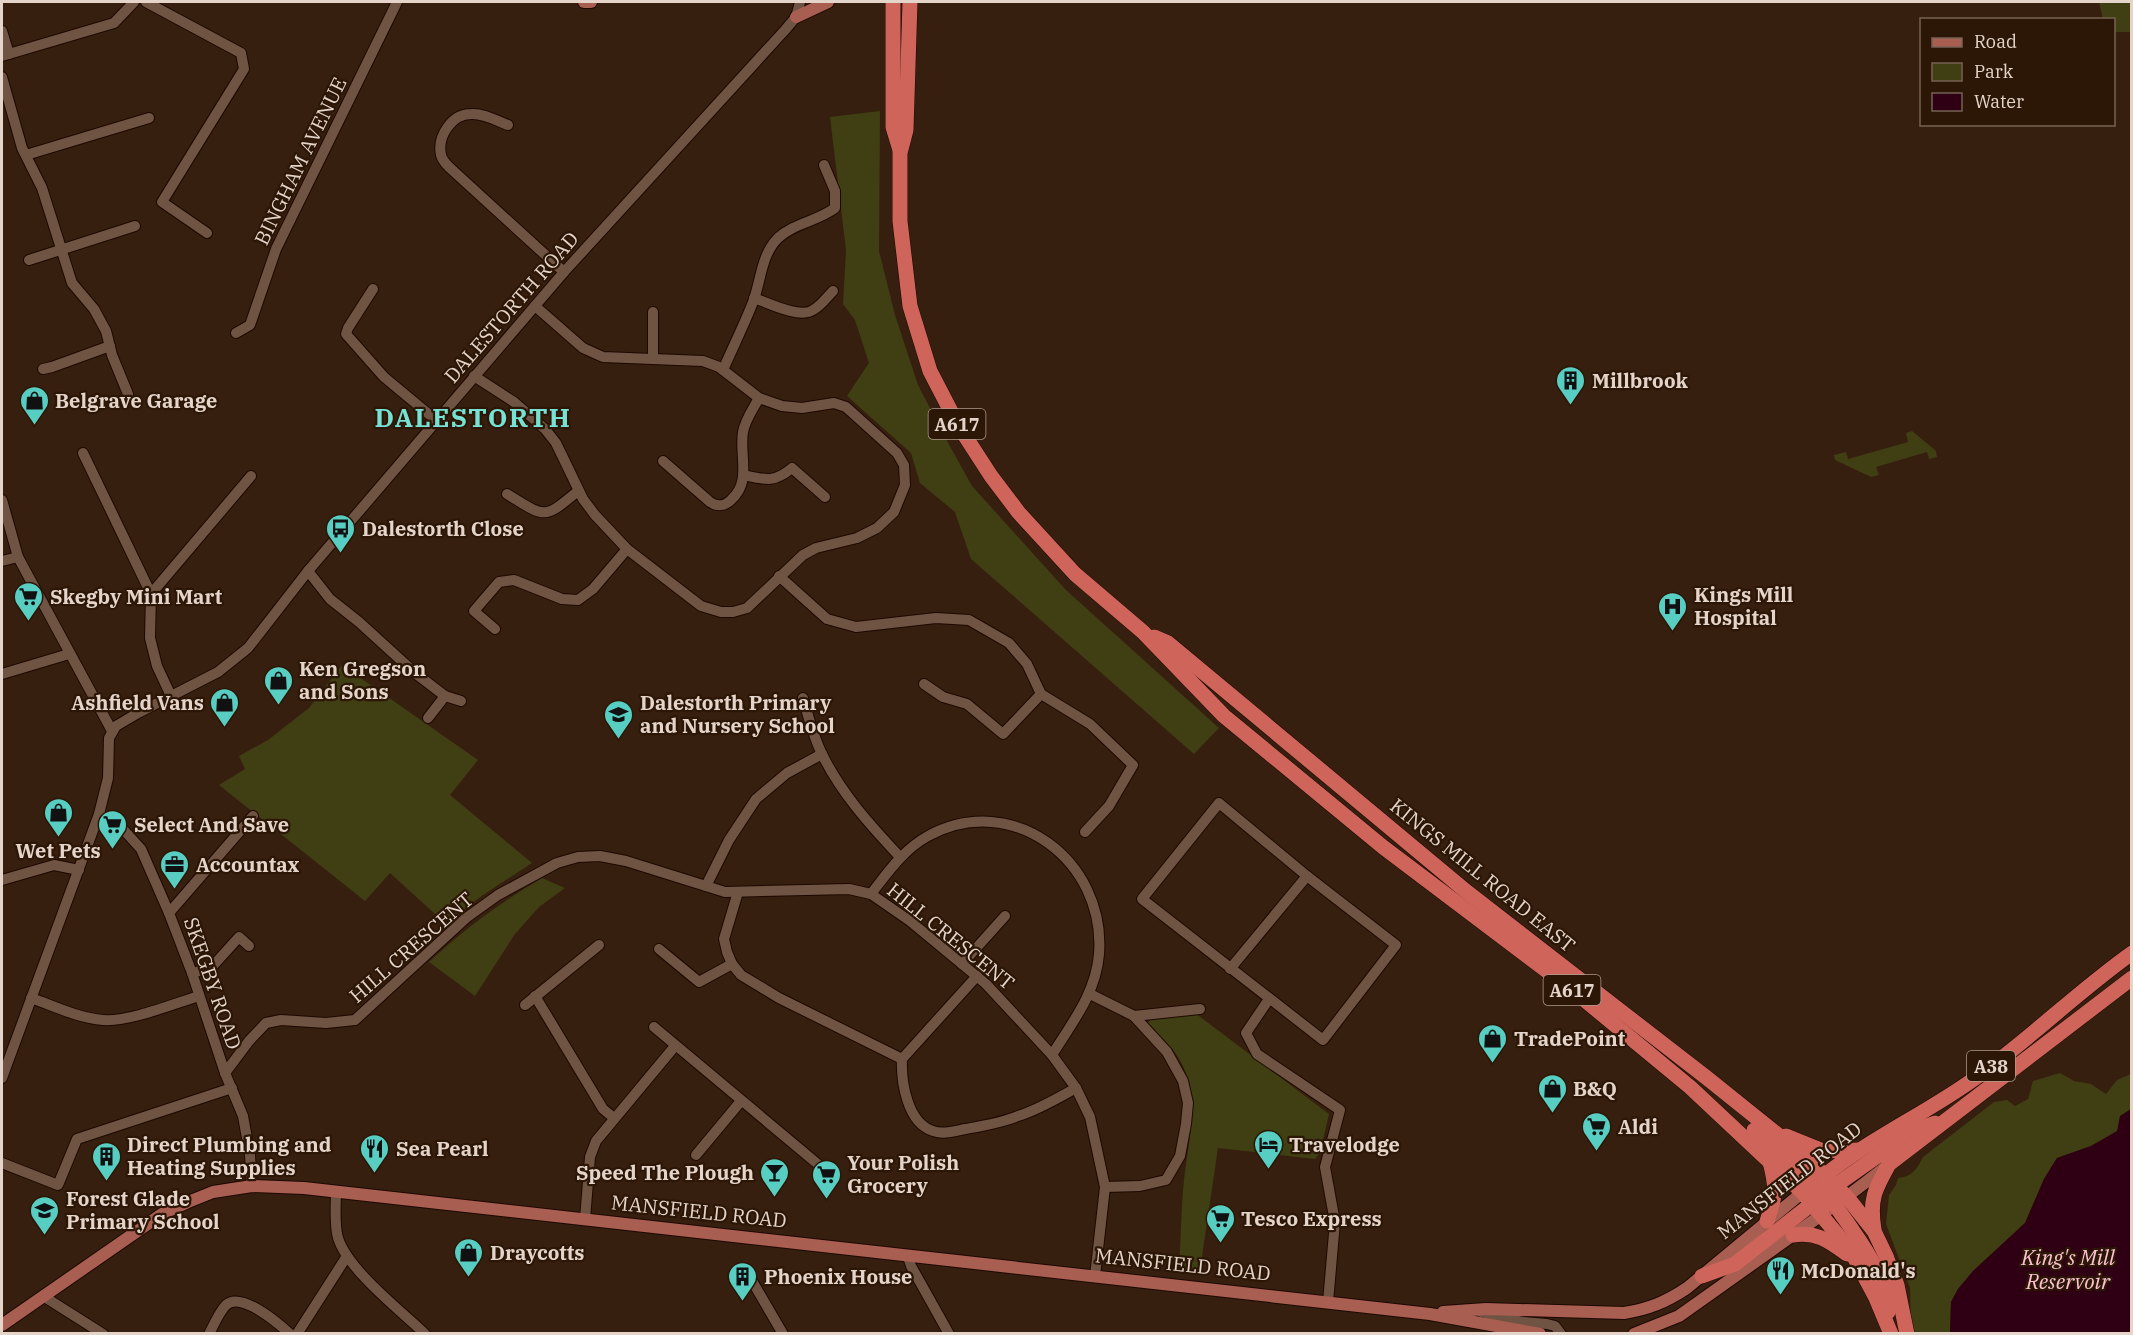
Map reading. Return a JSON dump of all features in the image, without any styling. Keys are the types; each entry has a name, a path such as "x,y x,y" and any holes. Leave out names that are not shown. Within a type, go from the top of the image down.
{"highway":[{"name":"KINGS MILL ROAD EAST","path":"892,2 893,127 900,153"},
{"name":"KINGS MILL ROAD EAST","path":"910,2 906,130 900,153 900,221 910,306 930,371 958,425 991,476 1019,513 1075,574 1143,632 1224,716 1383,847 1575,992 1690,1087 1770,1162 1824,1195"},
{"name":"KINGS MILL ROAD EAST","path":"1143,632 1168,643 1467,892 1803,1155 1824,1195"},
{"name":"MANSFIELD ROAD","path":"1824,1195 1858,1150 1972,1080 2132,953"},
{"name":"MANSFIELD ROAD","path":"1888,1164 2132,978"},
{"path":"1707,1078 1723,1104 1824,1195 1868,1253 1887,1297 1890,1332"},
{"path":"1702,1276 1735,1264 1824,1195 1913,1131 1951,1116"},
{"path":"1768,1129 1823,1151 1858,1150"},
{"path":"1767,1221 1776,1188 1770,1162"},
{"path":"1888,1164 1872,1197 1871,1212 1874,1232 1897,1285 1906,1334"},
{"name":"A617","path":"1824,1195 1874,1232"},
{"name":"A617","path":"1824,1195 1876,1298 1890,1332"},
{"path":"1793,1236 1806,1234 1825,1238 1856,1262"}],"main road":[{"path":"586,2 591,2"},
{"path":"796,17 828,2"},
{"name":"MANSFIELD ROAD","path":"2,1324 162,1214 213,1191 252,1186 290,1186 908,1257 1545,1325 1562,1311 1595,1314 1637,1311 1666,1302 1702,1276 1767,1221 1888,1164"},
{"name":"MANSFIELD ROAD","path":"1634,1334 1679,1316 1793,1236 1824,1195"},
{"name":"MANSFIELD ROAD","path":"1430,1314 1469,1309 1545,1325"}],"street":[{"path":"2,31 5,56 114,23 134,2"},
{"path":"146,2 242,53 244,69 162,202 207,233"},
{"name":"BINGHAM AVENUE","path":"236,333 250,325 276,249 398,2"},
{"name":"DALESTORTH ROAD","path":"112,731 116,726 138,713 218,672 248,648 309,572 564,272 796,17 800,2"},
{"path":"2,77 26,155 42,188 72,283 94,309 106,331 128,394"},
{"path":"508,125 477,114 458,117 444,132 441,141 441,156 449,167 564,272"},
{"path":"26,155 149,118"},
{"path":"723,370 754,298 767,253 778,238 835,208 835,191 824,165"},
{"path":"29,260 135,226"},
{"path":"373,289 346,334 384,377 437,420"},
{"path":"754,298 788,310 809,312 833,291"},
{"path":"474,376 514,402 545,429 556,443 578,490 595,515 627,549 701,606 721,612 733,612 747,608 803,555 816,548 857,538 877,528 894,512 904,486 904,465 897,453 846,407 834,403 802,408 782,406 759,398 723,370 703,361 603,357 583,348 535,306"},
{"path":"653,312 653,359"},
{"path":"43,369 110,346"},
{"path":"663,461 715,505 727,504 734,497 744,475 743,431 746,420 759,398"},
{"path":"84,453 151,594 150,638 158,666 171,696"},
{"path":"744,475 770,479 780,478 792,468 825,497"},
{"path":"151,594 250,476"},
{"path":"507,494 534,510 547,513 553,511 578,490"},
{"path":"2,500 18,558 112,731 108,747 108,778 99,814 2,1078"},
{"path":"495,628 474,611 499,582 514,580 562,599 578,600 593,589 627,549"},
{"path":"2,561 18,558"},
{"path":"309,572 330,599 445,696 461,700"},
{"path":"779,576 828,619 846,626 880,626 936,618 969,620 1009,644 1027,664 1041,694 1090,724 1132,765 1109,806 1085,832"},
{"path":"2,674 69,654"},
{"path":"924,684 943,697 967,704 975,709 1003,734 1041,694"},
{"path":"428,718 445,696"},
{"path":"803,698 822,754 863,817 900,857"},
{"path":"706,886 729,840 756,799 787,773 822,754"},
{"path":"1219,803 1307,876 1396,945 1323,1040 1142,899 1219,803"},
{"name":"SKEGBY ROAD","path":"99,814 121,827 141,849 169,913 192,973 225,1073 243,1116 250,1155 252,1186"},
{"path":"169,913 253,816"},
{"path":"871,894 900,857 928,836 962,824 995,822 1022,828 1047,842 1072,863 1089,890 1098,924 1099,954 1090,994 1052,1055"},
{"name":"HILL CRESCENT","path":"225,1073 266,1023 281,1020 326,1023 355,1020 466,918 498,895 557,863 578,857 600,856 626,861 725,892 849,889 871,894 910,921 977,976 1052,1055 1076,1088 1090,1117 1105,1187 1095,1276"},
{"path":"2,880 54,865 79,870"},
{"path":"1230,969 1307,876"},
{"path":"738,892 724,939 732,964 741,975 779,998 902,1059"},
{"path":"962,964 1005,916"},
{"path":"192,973 211,968 238,937 249,946"},
{"path":"525,1005 599,945"},
{"path":"659,949 699,981 732,964"},
{"path":"977,976 902,1059 901,1076 904,1092 909,1105 922,1124 932,1131 948,1132 1019,1116 1076,1088"},
{"path":"1090,994 1134,1016 1167,1052 1180,1074 1188,1103 1180,1156 1166,1180 1140,1186 1105,1187"},
{"path":"31,998 87,1018 106,1021 125,1018 199,996"},
{"path":"535,996 603,1109 614,1118"},
{"path":"1269,999 1246,1033 1257,1054 1340,1110 1325,1167 1335,1222 1328,1302"},
{"path":"1134,1016 1200,1009"},
{"path":"654,1027 826,1171"},
{"path":"585,1219 590,1157 596,1141 675,1046"},
{"path":"2,1162 58,1185 77,1139 232,1088"},
{"path":"696,1155 741,1101"},
{"path":"336,1191 338,1237 347,1256 360,1272 425,1334"},
{"path":"297,1334 347,1256"},
{"path":"908,1257 949,1334"},
{"path":"748,1274 783,1334"},
{"path":"43,1296 104,1334"},
{"path":"209,1334 226,1305 233,1301 249,1304 290,1334"},
{"path":"1561,1334 1562,1311"},
{"path":"1545,1325 1554,1326 1561,1334"}],"green space":[{"path":"2099,2 2131,2 2131,32 2115,32 2115,18 2103,18"},
{"path":"880,111 879,251 895,315 918,385 972,486 1066,590 1219,728 1194,754 971,559 955,512 920,483 911,453 847,396 869,363 855,320 843,304 846,250 830,117"},
{"path":"1912,431 1936,451 1937,457 1929,459 1927,452 1876,467 1879,475 1871,477 1835,460 1834,455 1846,452 1848,459 1908,442 1906,433"},
{"path":"342,665 478,760 450,795 532,863 445,923 390,873 365,901 219,785 245,769 239,756 268,740 309,708"},
{"path":"542,878 565,888 539,907 515,934 475,996 429,962 483,917"},
{"path":"1195,1013 1329,1114 1320,1153 1315,1159 1218,1148 1200,1270 1179,1268 1183,1191 1192,1113 1188,1080 1173,1050 1148,1023 1151,1018"},
{"path":"2060,1073 2074,1081 2091,1084 2106,1094 2117,1080 2131,1074 2131,1109 2120,1117 2118,1131 2091,1146 2057,1158 2044,1179 2025,1223 1973,1271 1958,1289 1951,1302 1950,1333 1911,1333 1910,1288 1886,1224 1889,1195 1898,1178 1910,1174 1923,1157 1994,1102 2007,1100 2015,1106 2028,1099 2033,1081"}],"water":[{"name":"King's Mill Reservoir","path":"2131,1109 2131,1333 1950,1333 1951,1302 1958,1289 1973,1271 2025,1223 2044,1179 2057,1158 2091,1146 2117,1131 2120,1116"}],"place":[{"name":"Millbrook","path":"1571,406"},
{"name":"Belgrave Garage","path":"34,426"},
{"name":"Dalestorth Close","path":"341,554"},
{"name":"Skegby Mini Mart","path":"29,622"},
{"name":"Kings Mill Hospital","path":"1673,632"},
{"name":"Ken Gregson and Sons","path":"278,706"},
{"name":"Ashfield Vans","path":"225,728"},
{"name":"Dalestorth Primary and Nursery School","path":"619,740"},
{"name":"Wet Pets","path":"58,838"},
{"name":"Select And Save","path":"113,850"},
{"name":"Accountax","path":"175,890"},
{"name":"TradePoint","path":"1493,1064"},
{"name":"B&Q","path":"1552,1114"},
{"name":"Aldi","path":"1597,1152"},
{"name":"Travelodge","path":"1268,1170"},
{"name":"Sea Pearl","path":"375,1174"},
{"name":"Direct Plumbing and Heating Supplies","path":"106,1182"},
{"name":"Speed The Plough","path":"775,1198"},
{"name":"Your Polish Grocery","path":"826,1200"},
{"name":"Forest Glade Primary School","path":"45,1236"},
{"name":"Tesco Express","path":"1220,1244"},
{"name":"Draycotts","path":"469,1278"},
{"name":"McDonald's","path":"1780,1296"},
{"name":"Phoenix House","path":"743,1302"}],"district":[{"name":"DALESTORTH","path":"473,417"}]}
